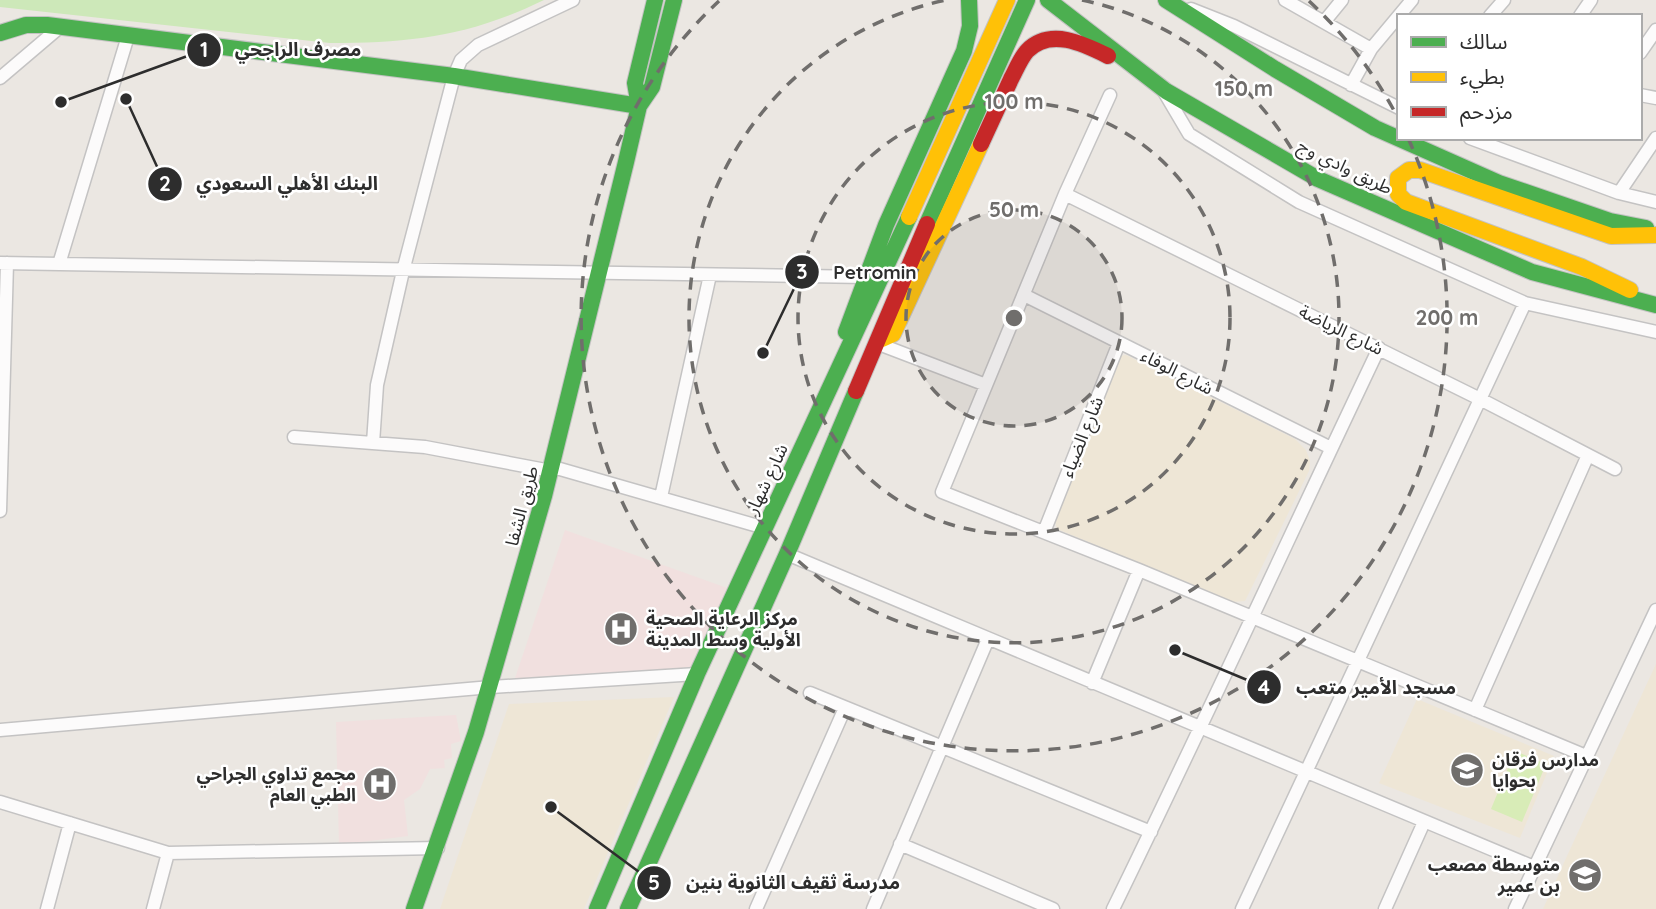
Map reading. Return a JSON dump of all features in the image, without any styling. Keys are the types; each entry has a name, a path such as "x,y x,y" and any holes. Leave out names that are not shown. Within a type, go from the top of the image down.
{"main road":[{"path":"639,106 635,83 655,0"},
{"path":"639,106 652,87 674,0"},
{"path":"822,406 865,277 893,205 964,51 970,26 969,0"},
{"name":"شارع شهار","path":"597,909 697,674 1007,0"},
{"path":"628,909 787,554 876,342 1027,0"},
{"name":"طريق وادي وج","path":"1048,0 1161,87 1318,179 1532,272 1656,304"},
{"path":"1168,0 1275,69 1375,128 1397,138"},
{"path":"0,33 26,25 61,27 454,76 639,106"},
{"path":"876,342 893,334 1008,86 1029,48 1049,38 1077,41 1146,75"},
{"name":"طريق الشفا","path":"414,909 438,848 491,687 552,469 602,272 639,106"},
{"path":"1402,140 1499,183 1609,221 1656,233"},
{"path":"1656,233 1611,236 1420,170 1408,169 1402,172 1396,182 1398,194 1406,202 1582,267 1656,304"}],"street":[{"path":"373,443 377,385 403,271 454,76 461,60 478,45 573,0"},
{"path":"1168,0 1234,26 1397,107"},
{"path":"1285,0 1371,49"},
{"path":"1324,22 1342,0"},
{"path":"1407,13 1412,0"},
{"path":"1492,14 1504,0"},
{"path":"1351,85 1371,49 1397,23"},
{"path":"0,79 61,27"},
{"path":"1642,50 1656,30"},
{"path":"59,264 128,36"},
{"path":"1161,87 1189,134 1298,202 1525,303 1656,332"},
{"path":"1110,95 1065,194 942,492 1139,570 1586,756"},
{"path":"1619,193 1656,138"},
{"path":"1475,140 1619,193 1656,202"},
{"name":"شارع الرياضة","path":"1065,194 1379,348 1615,469"},
{"path":"0,509 3,263 865,277"},
{"path":"662,496 710,275"},
{"name":"شارع الوفاء","path":"1024,295 1331,448"},
{"path":"1242,909 1525,303"},
{"path":"876,342 986,386"},
{"name":"شارع الضياء","path":"1044,532 1119,343"},
{"path":"1113,909 1202,728 1251,617 1379,348"},
{"path":"295,437 425,447 496,458 662,496 765,528"},
{"path":"1475,710 1588,456"},
{"path":"787,554 1534,867"},
{"path":"1092,682 1139,570"},
{"path":"1515,909 1656,610"},
{"path":"873,909 988,639"},
{"path":"0,730 491,687 697,674"},
{"path":"810,693 1151,832"},
{"path":"756,909 845,708"},
{"path":"0,802 168,853 438,848"},
{"path":"1385,909 1424,822"},
{"path":"47,909 70,823"},
{"path":"901,844 1053,909"},
{"path":"153,909 168,853"}],"shaded area":[{"path":"1126,355 1295,439 1306,450 1310,461 1309,471 1245,601 1233,602 1057,529 1054,518 1120,356"},
{"name":"مركز الرعاية الصحية الأولية وسط المدينة","path":"565,530 730,589 690,668 514,681"},
{"path":"1656,664 1656,909 1543,909 1567,856"},
{"path":"674,697 584,909 440,909 509,704"},
{"name":"مدارس فرقان بحوايا","path":"1417,699 1554,756 1520,838 1379,783"},
{"name":"مجمع تداوي الجراحي الطبي العام","path":"456,715 461,741 451,744 452,758 444,760 445,768 430,769 420,789 404,800 408,836 339,845 336,722"}],"green space":[{"path":"0,0 544,0 491,22 440,35 387,41 330,43 0,7"},
{"path":"1515,751 1546,764 1522,822 1491,809"}],"traffic: fast":[{"path":"414,909 476,732 544,496 639,106 635,83 655,0"},
{"path":"639,106 652,87 674,0"},
{"path":"846,332 886,225 964,51 970,26 969,0"},
{"path":"927,224 1027,0"},
{"path":"1048,0 1166,91 1318,179 1532,272 1656,305"},
{"path":"1166,0 1275,69 1375,128 1397,138"},
{"path":"0,33 26,25 47,25 454,76 639,106"},
{"path":"1402,140 1499,183 1610,221 1646,228"},
{"path":"597,909 697,674 909,217"},
{"path":"628,909 787,554 856,391"}],"traffic: slow":[{"path":"909,217 1007,0"},
{"path":"882,339 893,334 981,144"},
{"path":"1630,290 1582,267 1406,202 1398,194 1398,178 1409,170 1420,170 1611,236 1656,235"}],"traffic: jam":[{"path":"981,144 1020,61 1036,44 1046,40 1067,40 1108,56"},
{"path":"856,391 927,224"}],"place":[{"name":"البنك الأهلي السعودي","path":"126,99"},
{"name":"مصرف الراجحي","path":"61,102"},
{"name":"Petromin","path":"763,353"},
{"name":"مركز الرعاية الصحية الأولية وسط المدينة","path":"621,629"},
{"name":"مسجد الأمير متعب","path":"1175,650"},
{"name":"مدارس فرقان بحوايا","path":"1467,770"},
{"name":"مجمع تداوي الجراحي الطبي العام","path":"380,784"},
{"name":"مدرسة ثقيف الثانوية بنين","path":"551,807"},
{"name":"متوسطة مصعب بن عمير","path":"1585,875"}]}
